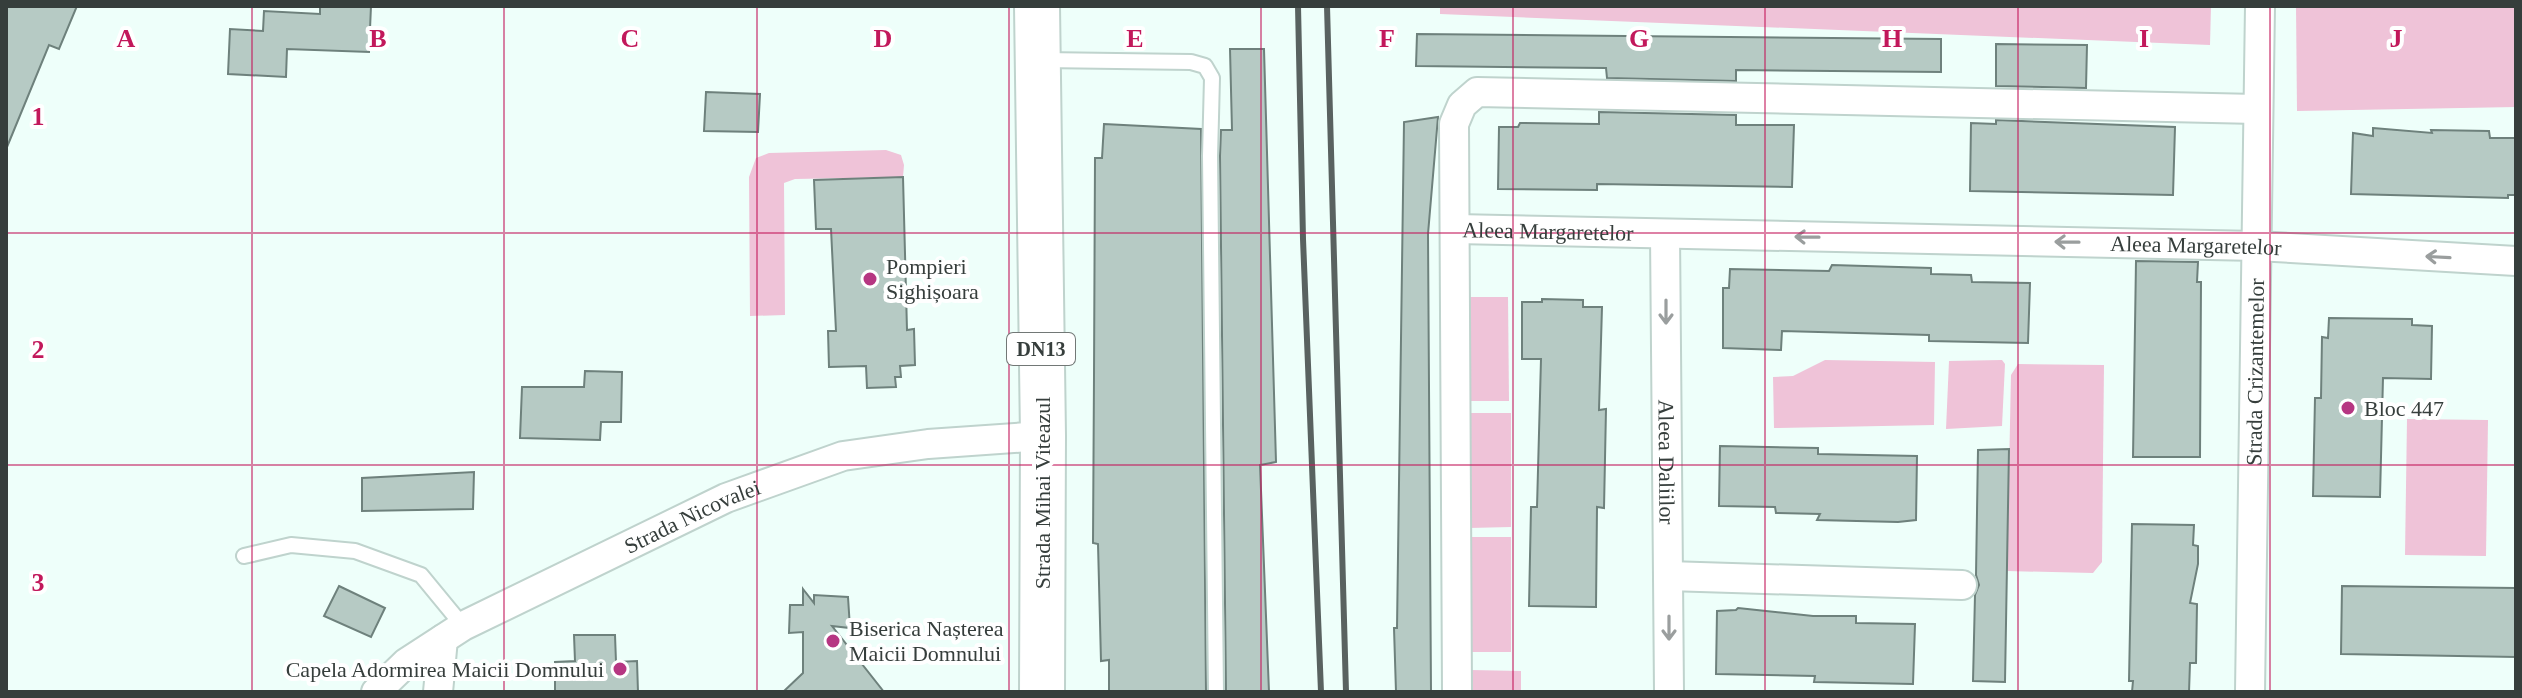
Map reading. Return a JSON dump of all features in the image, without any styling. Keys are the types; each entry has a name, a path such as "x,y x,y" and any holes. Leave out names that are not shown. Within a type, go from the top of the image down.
{"highway":[{"name":"Strada Mihai Viteazul","path":"1037,6 1043,436 1042,692"}],"street":[{"name":"Strada Crizantemelor","path":"2250,692 2260,6"},
{"name":"Aleea Margaretelor","path":"2257,109 1477,92 1462,105 1454,124 1456,229 2257,246 2516,261"},
{"path":"1456,229 1457,692"},
{"name":"Aleea Daliilor","path":"1665,234 1669,692"},
{"name":"Strada Nicovalei","path":"376,692 406,663 453,632 726,498 843,456 928,444 1043,436"},
{"path":"1668,576 1962,585"},
{"path":"438,692 453,632"}],"lane":[{"path":"1038,60 1191,62 1205,66 1212,78 1210,156 1216,692"},
{"path":"244,556 291,545 355,551 421,575 453,632"}],"shaded area":[{"path":"1440,6 2211,6 2210,45 1440,14"},
{"path":"2296,6 2516,6 2516,107 2297,111"},
{"path":"886,150 901,155 903,177 795,179 784,183 785,315 750,316 749,177 756,158 769,153"},
{"path":"1467,297 1508,297 1509,401 1468,401"},
{"path":"1825,360 1935,362 1934,425 1774,428 1773,377 1793,376"},
{"path":"2002,360 2005,364 2002,426 1946,429 1949,361"},
{"path":"2018,364 2104,365 2102,562 2093,573 2007,571 2011,375"},
{"path":"1468,413 1511,413 1511,527 1469,528"},
{"path":"2407,419 2488,420 2486,556 2405,555"},
{"path":"1469,537 1511,537 1511,652 1470,652"},
{"path":"1470,670 1521,671 1521,692 1470,692"}],"building":[{"path":"6,6 77,6 59,49 49,45 7,147"},
{"path":"320,6 371,6 369,52 287,49 286,77 228,74 230,29 263,31 264,11 320,14"},
{"path":"1417,34 1941,39 1941,72 1736,70 1736,81 1607,78 1606,68 1416,66"},
{"path":"1996,44 2087,45 2086,88 1996,86"},
{"path":"1230,49 1264,49 1276,462 1260,465 1269,692 1226,692 1220,156 1221,130 1232,130"},
{"path":"706,92 760,94 758,132 704,131"},
{"path":"1599,112 1736,115 1736,125 1794,125 1792,187 1597,184 1597,190 1498,189 1499,127 1518,127 1520,123 1599,124"},
{"path":"1438,117 1428,234 1431,692 1396,692 1394,628 1397,628 1404,122"},
{"path":"1996,120 2175,127 2173,195 1970,191 1971,123 1996,124"},
{"path":"1104,124 1201,129 1206,692 1109,692 1109,660 1101,661 1098,544 1093,543 1095,158 1102,158"},
{"path":"2373,128 2432,133 2431,130 2489,131 2490,138 2516,138 2516,195 2508,195 2508,198 2351,194 2353,133 2373,136"},
{"name":"Pompieri Sighișoara","path":"903,177 907,330 914,329 915,365 900,366 901,377 895,377 896,387 867,388 866,366 829,367 828,331 836,331 831,229 816,229 814,180"},
{"path":"2136,261 2198,262 2197,282 2201,282 2200,457 2133,457"},
{"path":"1832,265 1931,268 1931,274 1971,275 1972,282 2030,283 2028,343 1929,341 1929,335 1782,331 1781,350 1723,348 1723,288 1729,288 1730,269 1829,271"},
{"path":"1542,299 1583,300 1583,307 1602,307 1599,410 1606,409 1604,508 1597,507 1596,607 1529,606 1531,507 1537,507 1541,359 1522,359 1522,302 1542,302"},
{"name":"Bloc 447","path":"2329,318 2412,319 2412,325 2432,326 2431,379 2383,378 2380,497 2313,496 2315,398 2321,398 2322,337 2328,338"},
{"path":"585,371 622,372 621,422 601,422 600,440 520,438 522,387 584,387"},
{"path":"1720,446 1818,448 1818,454 1917,456 1916,520 1817,520 1820,514 1776,513 1775,507 1719,506"},
{"path":"2009,449 2005,682 1973,681 1975,595 1979,585 1976,575 1978,450"},
{"path":"474,472 473,509 362,511 362,478"},
{"path":"2132,524 2194,525 2193,545 2198,546 2198,564 2190,603 2197,604 2196,663 2190,663 2189,692 2132,692 2133,681 2129,681"},
{"path":"339,586 385,608 371,637 324,616"},
{"path":"2342,586 2516,588 2516,657 2341,654"},
{"name":"Biserica Nașterea Maicii Domnului","path":"803,589 814,603 814,595 848,597 850,628 832,626 884,692 783,692 803,673 803,632 789,633 790,605 803,605"},
{"path":"1738,608 1813,616 1856,616 1856,623 1915,624 1913,684 1814,682 1815,676 1716,674 1717,611"},
{"path":"574,635 615,635 616,662 637,661 638,692 555,692 555,662 575,661"}],"railway":[{"path":"1298,6 1303,239 1321,692"},
{"path":"1327,6 1346,692"}],"place":[{"name":"Pompieri Sighișoara","path":"870,279"},
{"name":"Bloc 447","path":"2348,408"},
{"name":"Biserica Nașterea Maicii Domnului","path":"833,641"},
{"name":"Capela Adormirea Maicii Domnului","path":"620,669"}]}
